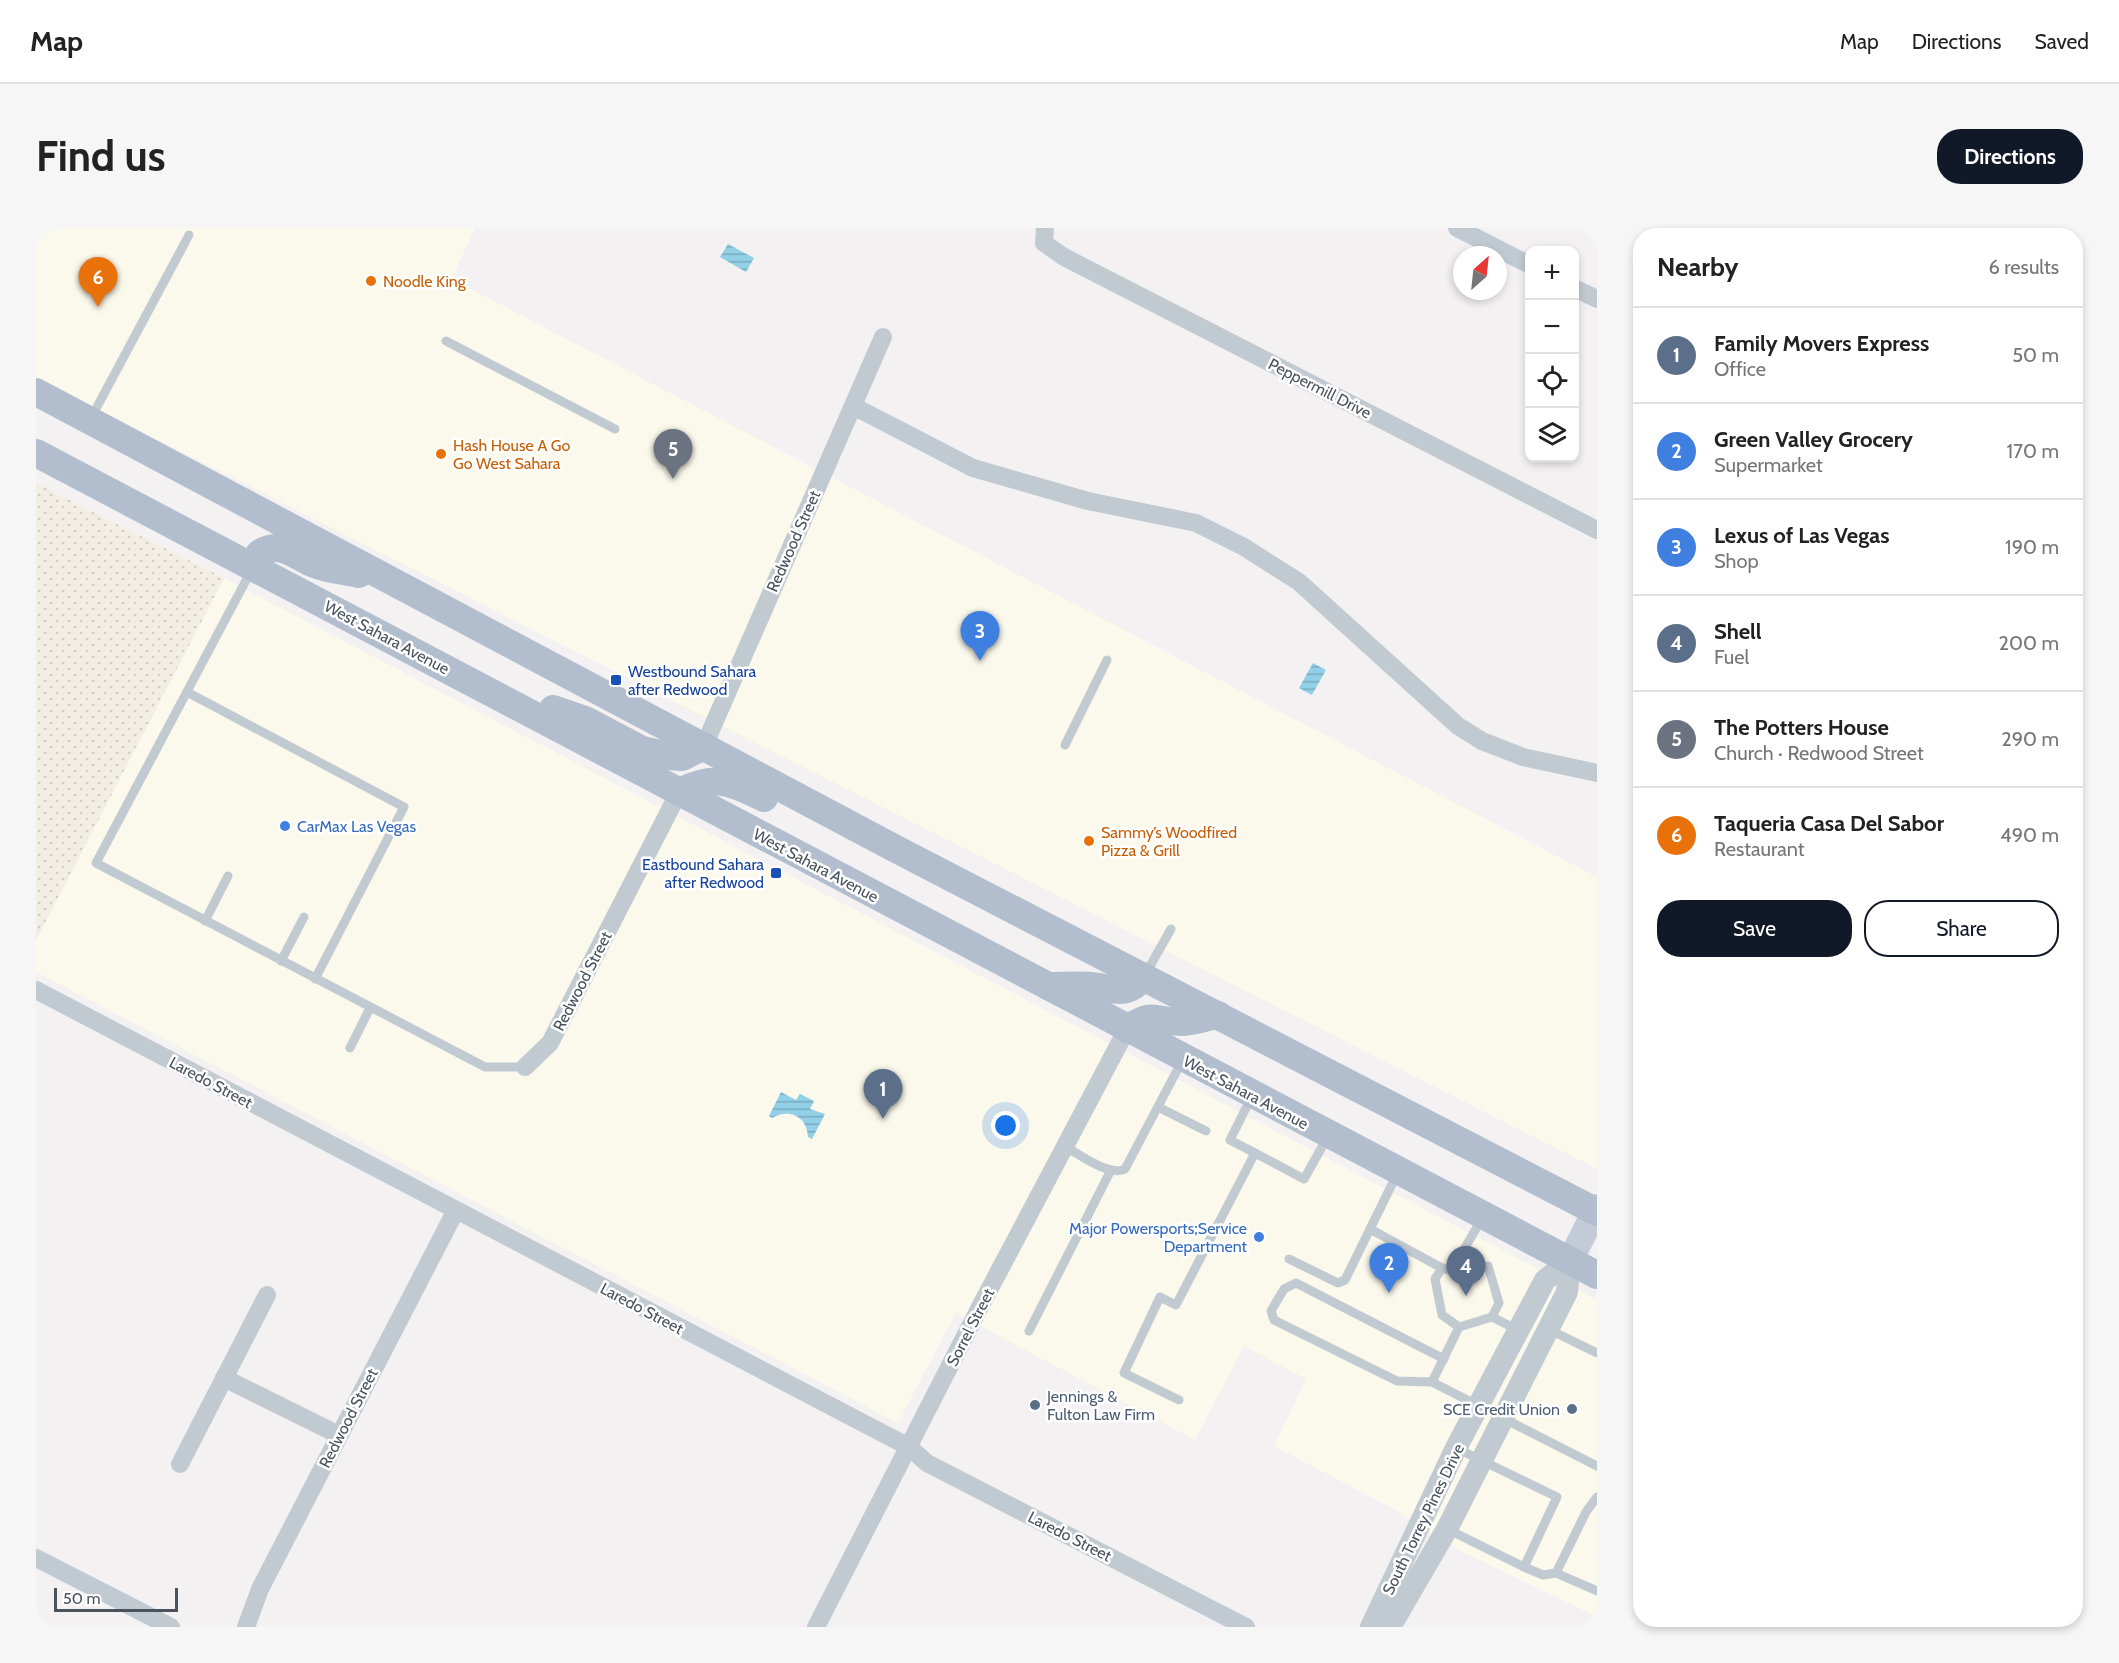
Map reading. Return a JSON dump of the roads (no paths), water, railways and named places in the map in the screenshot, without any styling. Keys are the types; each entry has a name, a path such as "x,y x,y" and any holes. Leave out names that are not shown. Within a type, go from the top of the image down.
{"main road":[{"path":"36,392 857,828 1596,1210"},
{"name":"West Sahara Avenue","path":"36,453 254,566 1328,1136 1597,1275"},
{"path":"254,566 259,554 266,549 282,548 316,565 391,581"},
{"path":"465,679 585,720 642,750 682,757 704,746"},
{"path":"679,792 699,782 731,782 826,825 857,828"},
{"path":"1046,986 1094,986 1106,990 1123,991 1135,985 1143,977"},
{"path":"1127,1029 1144,1018 1160,1017 1180,1022 1218,1015"},
{"name":"South Torrey Pines Drive","path":"1570,1261 1596,1210"}],"street":[{"path":"1457,228 1525,262"},
{"name":"Peppermill Drive","path":"1045,236 1064,257 1597,530"},
{"path":"1579,290 1597,299"},
{"name":"Redwood Street","path":"704,746 884,337"},
{"path":"853,405 974,468 1088,501 1196,523 1244,547 1299,582 1458,726 1482,741 1523,758 1597,773"},
{"name":"Redwood Street","path":"525,1067 550,1043 679,792"},
{"name":"Laredo Street","path":"36,990 909,1447 927,1463 1246,1627"},
{"name":"Sorrel Street","path":"816,1627 1064,1146 1127,1029"},
{"name":"Redwood Street","path":"246,1627 260,1589 456,1210"},
{"name":"South Torrey Pines Drive","path":"1390,1627 1447,1529 1501,1418 1567,1292 1570,1261"},
{"name":"South Torrey Pines Drive","path":"1371,1627 1456,1448 1545,1280 1570,1261"},
{"path":"180,1464 267,1295"},
{"path":"224,1378 339,1435"},
{"path":"1422,1516 1447,1529"},
{"path":"36,1558 171,1627"}],"lane":[{"path":"90,421 189,236"},
{"path":"446,341 615,429"},
{"path":"254,566 96,863 485,1067 525,1067"},
{"path":"1065,745 1107,660"},
{"path":"187,692 404,807 315,979"},
{"path":"205,921 228,876"},
{"path":"281,961 304,917"},
{"path":"1143,977 1172,929"},
{"path":"350,1048 370,1008"},
{"path":"1064,1146 1111,1170 1125,1169 1184,1059"},
{"path":"1252,1095 1230,1140 1304,1179 1328,1136"},
{"path":"1158,1107 1206,1131"},
{"path":"1179,1400 1124,1373 1160,1297 1176,1305 1255,1153"},
{"path":"1029,1331 1111,1170"},
{"path":"1289,1259 1338,1283 1345,1280 1398,1172"},
{"path":"1461,1273 1463,1251 1483,1216"},
{"path":"1370,1229 1442,1268 1461,1273 1488,1266 1499,1303 1492,1317"},
{"path":"1442,1268 1435,1279 1442,1315 1459,1327"},
{"path":"1444,1359 1296,1283 1284,1289 1271,1311 1274,1320 1397,1381 1432,1382 1597,1467"},
{"path":"1432,1382 1459,1327 1492,1317 1518,1330"},
{"path":"1548,1329 1597,1353"},
{"path":"1456,1448 1557,1497 1524,1567"},
{"path":"1556,1573 1586,1512 1597,1497"},
{"path":"1586,1512 1597,1517"},
{"path":"1447,1529 1543,1575 1556,1573 1597,1591"}],"water":[{"path":"728,244 754,258 746,272 720,257"},
{"path":"1313,663 1326,670 1312,695 1299,688"},
{"path":"781,1092 796,1100 800,1094 814,1101 810,1109 825,1114 812,1139 808,1137 801,1119 796,1116 785,1114 772,1118 769,1116"}],"place":[{"name":"Noodle King","path":"371,281"},
{"name":"Taqueria Casa Del Sabor","path":"98,307"},
{"name":"Hash House A Go Go West Sahara","path":"441,454"},
{"name":"The Potters House","path":"673,479"},
{"name":"Lexus of Las Vegas","path":"980,661"},
{"name":"Westbound Sahara after Redwood","path":"616,680"},
{"name":"CarMax Las Vegas","path":"285,826"},
{"name":"Sammy’s Woodfired Pizza & Grill","path":"1089,841"},
{"name":"Eastbound Sahara after Redwood","path":"776,873"},
{"name":"Family Movers Express","path":"883,1119"},
{"name":"Major Powersports;Service Department","path":"1259,1237"},
{"name":"Green Valley Grocery","path":"1389,1293"},
{"name":"Shell","path":"1466,1296"},
{"name":"Jennings & Fulton Law Firm","path":"1035,1405"},
{"name":"SCE Credit Union","path":"1572,1409"}]}
